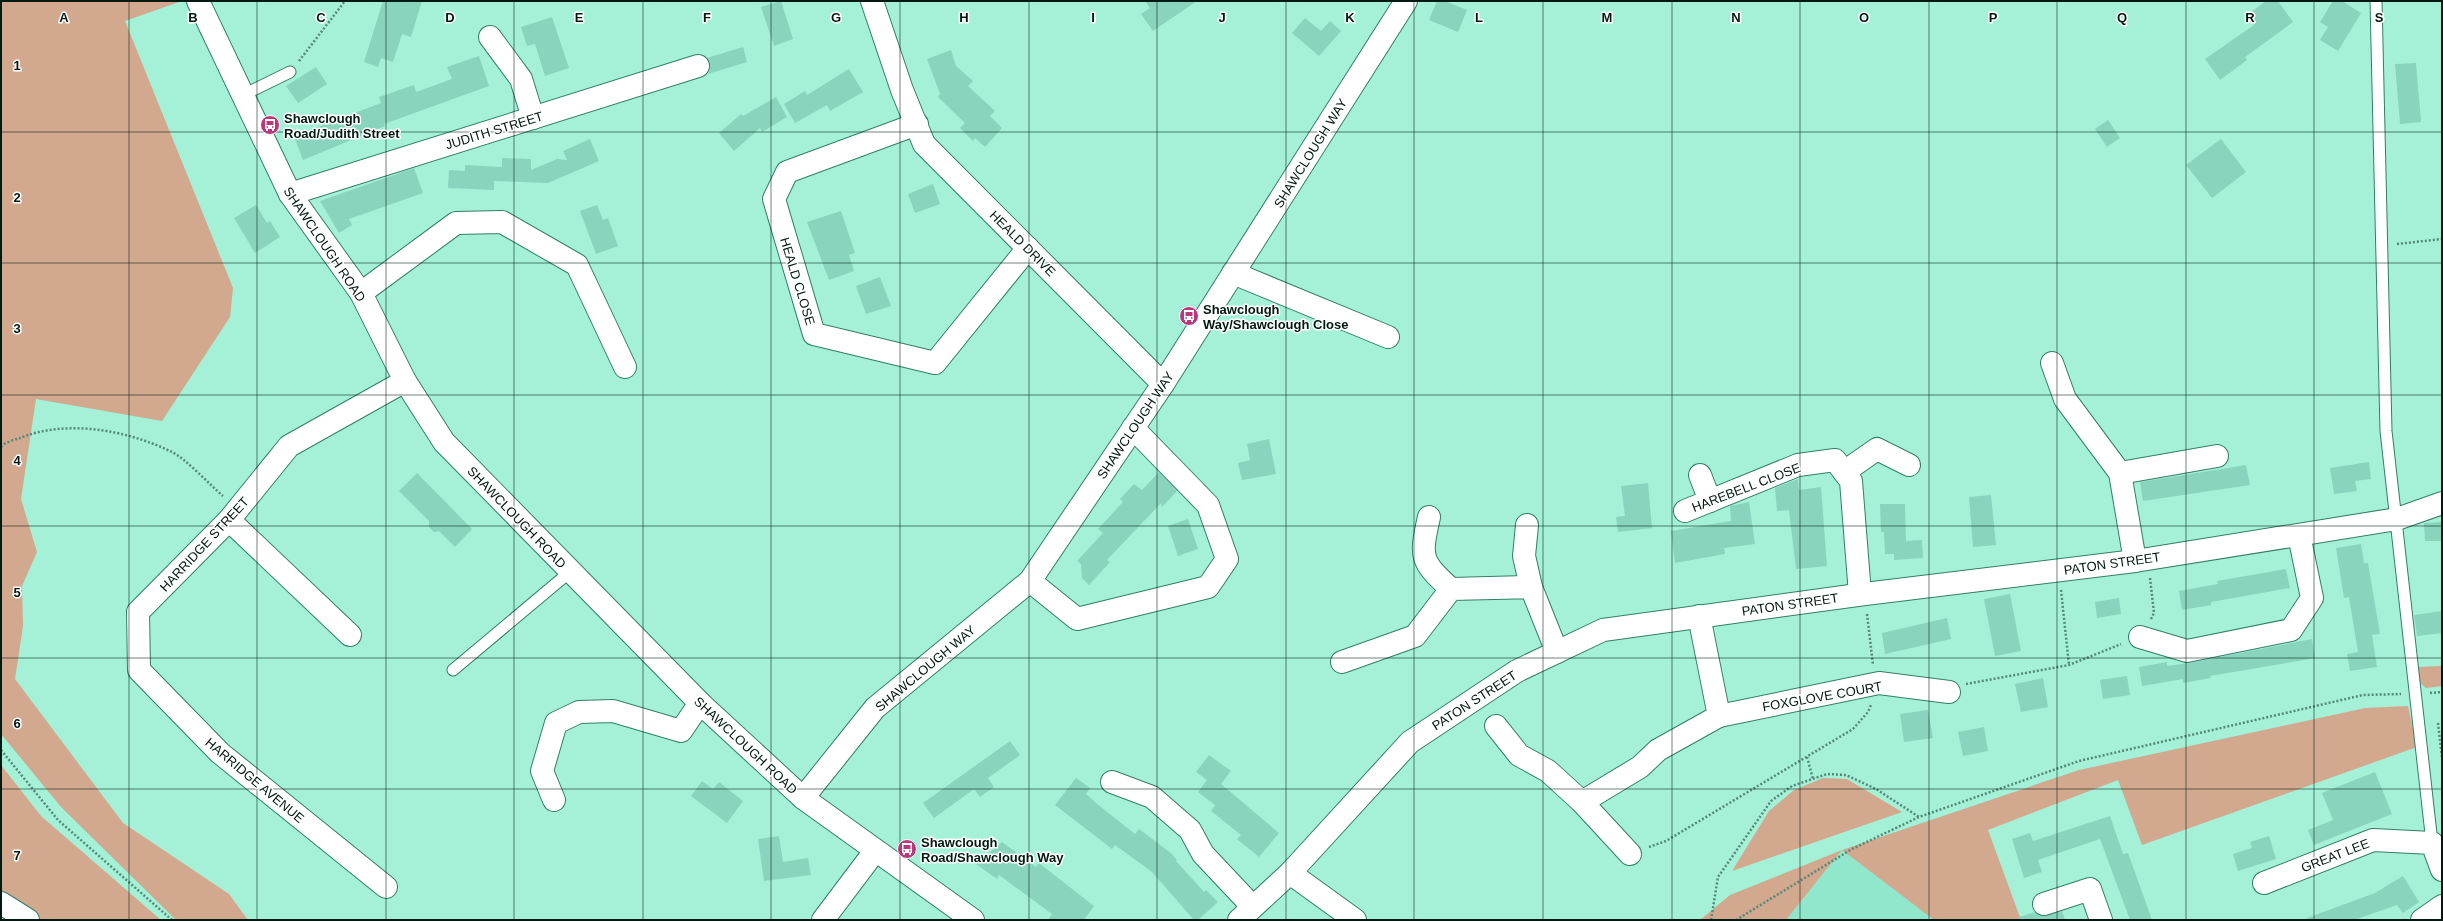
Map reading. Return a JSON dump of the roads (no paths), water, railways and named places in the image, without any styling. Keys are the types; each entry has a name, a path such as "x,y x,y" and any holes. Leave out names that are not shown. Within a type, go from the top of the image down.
{"street":[{"name":"SHAWCLOUGH ROAD","path":"198,1 290,194 360,293 404,380 444,442 700,704 803,798 973,920"},
{"name":"HEALD DRIVE","path":"872,1 902,90 924,144 1163,384"},
{"name":"SHAWCLOUGH WAY","path":"803,798 875,708 1030,581 1163,384 1406,1"},
{"path":"490,37 520,79 534,118"},
{"name":"JUDITH STREET","path":"290,194 698,66"},
{"name":"HEALD CLOSE","path":"917,124 787,172 774,199 814,334 935,363 1028,248"},
{"path":"360,293 456,223 502,222 577,265 625,367"},
{"path":"1233,274 1388,337"},
{"path":"2052,363 2065,399 2120,473 2141,560"},
{"name":"HARRIDGE STREET","path":"138,612 234,515 289,446 404,380"},
{"path":"1030,581 1077,619 1208,587 1212,582 1227,559 1208,505 1134,428"},
{"path":"1844,472 1877,449 1908,465"},
{"path":"2120,473 2217,456"},
{"name":"HAREBELL CLOSE","path":"1686,511 1798,465 1835,460 1851,481 1862,594"},
{"path":"1700,475 1710,501"},
{"name":"PATON STREET","path":"1245,913 1290,873 1410,742 1517,672 1603,630 1862,594 2141,560 2397,519 2442,503"},
{"path":"234,515 350,635"},
{"path":"1428,517 1422,546 1428,569 1451,589 1531,587"},
{"path":"1527,525 1524,556 1531,587 1557,652"},
{"path":"2140,637 2187,651 2292,630 2312,598 2299,535"},
{"path":"1342,662 1415,636 1451,589"},
{"name":"HARRIDGE AVENUE","path":"138,612 140,670 220,753 386,887"},
{"path":"1699,616 1719,716"},
{"name":"FOXGLOVE COURT","path":"1582,802 1640,767 1658,750 1719,716 1875,684 1905,685 1949,692"},
{"path":"554,800 542,771 556,723 579,712 613,711 681,731 700,704"},
{"path":"1496,726 1519,755 1548,771 1582,802 1630,854"},
{"path":"1112,782 1152,797 1190,830 1203,854 1245,913"},
{"name":"GREAT LEE","path":"2264,883 2373,840 2432,843"},
{"path":"2432,843 2442,870"},
{"path":"823,920 875,851"},
{"path":"1290,873 1355,920"},
{"path":"2044,904 2090,889 2101,920"},
{"path":"1,903 28,920"},
{"path":"2422,920 2442,906"}],"lane":[{"path":"2376,1 2386,431 2432,843"},
{"path":"242,95 290,72"},
{"path":"453,670 571,571"}],"place":[{"name":"Shawclough Road/Judith Street","path":"270,125"},
{"name":"Shawclough Way/Shawclough Close","path":"1189,316"},
{"name":"Shawclough Road/Shawclough Way","path":"907,849"}]}
